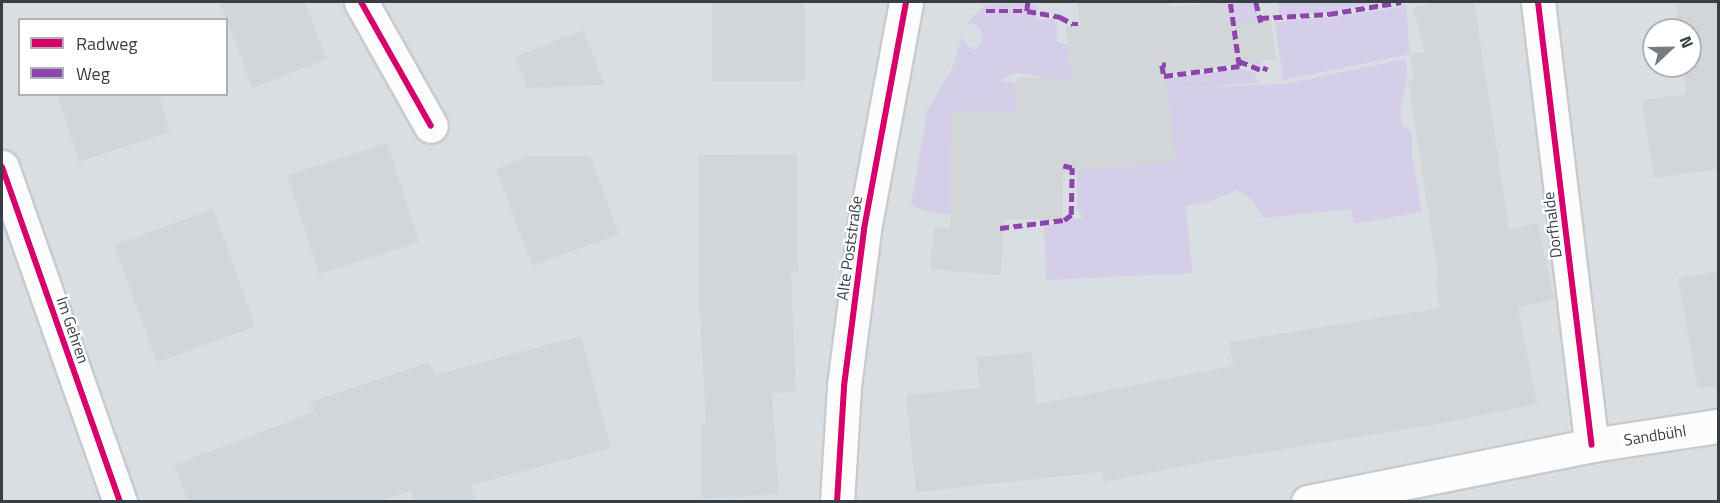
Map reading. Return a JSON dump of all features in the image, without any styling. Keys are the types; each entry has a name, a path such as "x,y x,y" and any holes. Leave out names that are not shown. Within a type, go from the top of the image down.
{"street":[{"path":"361,2 431,126"},
{"name":"Alte Poststraße","path":"837,501 844,386 864,229 906,2"},
{"name":"Dorfhalde","path":"1538,2 1592,445"},
{"name":"Im Gehren","path":"2,167 120,501"},
{"name":"Sandbühl","path":"1592,445 1719,426"},
{"path":"1308,501 1592,445"}],"shaded area":[{"path":"2,2 1718,2 1718,501 2,501"},
{"path":"1230,2 1255,3 1260,21 1256,22 1261,67 1239,59"},
{"path":"1278,2 1383,2 1328,12 1280,16"},
{"path":"1030,3 1040,9 1036,10 1037,21 1057,18 1057,42 1068,45 1071,70 1093,68 1165,79 1241,69 1254,72 1259,83 1174,88 1285,84 1406,59 1407,76 1400,111 1402,125 1408,128 1412,136 1412,157 1422,212 1354,224 1351,209 1263,218 1251,199 1237,190 1206,203 1186,206 1192,273 1046,280 1044,226 1083,218 1077,209 1077,166 951,111 951,156 979,219 927,212 911,205 927,111 953,67 962,37 971,49 976,49 983,39 979,27 973,23 967,24 980,9 988,4","holes":["1015,73 1033,75 1074,88 1072,91 999,81","1168,100 1175,161 1117,167"]},
{"path":"1406,6 1410,54 1283,80 1275,22 1329,18"}],"building":[{"path":"220,2 305,2 327,59 252,88 228,18 226,18"},
{"path":"712,2 805,2 805,81 712,81"},
{"path":"1077,2 1169,2 1169,7 1229,2 1232,25 1271,21 1276,59 1165,73 1175,161 1063,174 1062,220 1005,219 1001,275 930,269 934,227 950,228 951,111 1016,112 1017,77 1073,79 1066,27 1080,25"},
{"path":"1434,2 1474,2 1509,229 1538,223 1554,300 1518,307 1537,404 1433,425 1209,461 1104,482 1102,472 916,492 906,395 979,388 977,357 1031,352 1037,404 1233,366 1229,342 1440,308 1435,281 1439,280 1408,80 1414,80 1410,54 1425,52 1413,8"},
{"path":"1675,2 1719,2 1719,169 1654,178 1642,100 1686,94 1684,78 1702,78 1702,18 1677,18"},
{"path":"583,30 605,85 528,88 515,57"},
{"path":"58,96 159,96 170,132 79,162"},
{"path":"387,143 419,242 319,274 287,175"},
{"path":"797,154 798,272 791,272 796,392 772,393 779,494 702,499 701,424 706,424 699,300 698,155"},
{"path":"530,156 590,156 619,234 532,266 496,169"},
{"path":"213,209 256,326 157,362 114,245"},
{"path":"1719,271 1719,386 1698,388 1678,278"},
{"path":"581,336 611,448 470,485 476,501 414,501 410,491 378,501 188,501 174,465 314,412 310,402 430,362 434,375"}],"marked path":[{"path":"1028,2 1027,11 1060,17 1073,24 1078,24"},
{"path":"1166,65 1162,65 1164,76 1239,66 1230,2"},
{"path":"1256,2 1261,22"},
{"path":"1260,18 1329,14 1401,2"},
{"path":"986,11 1027,11"},
{"path":"1239,61 1264,71 1266,66"},
{"path":"1000,228 1064,220 1071,215 1072,168 1063,166"}],"cycle path":[{"path":"361,2 431,126"},
{"path":"837,502 844,386 864,229 906,2"},
{"path":"1538,2 1592,445"},
{"path":"2,167 120,502"}]}
